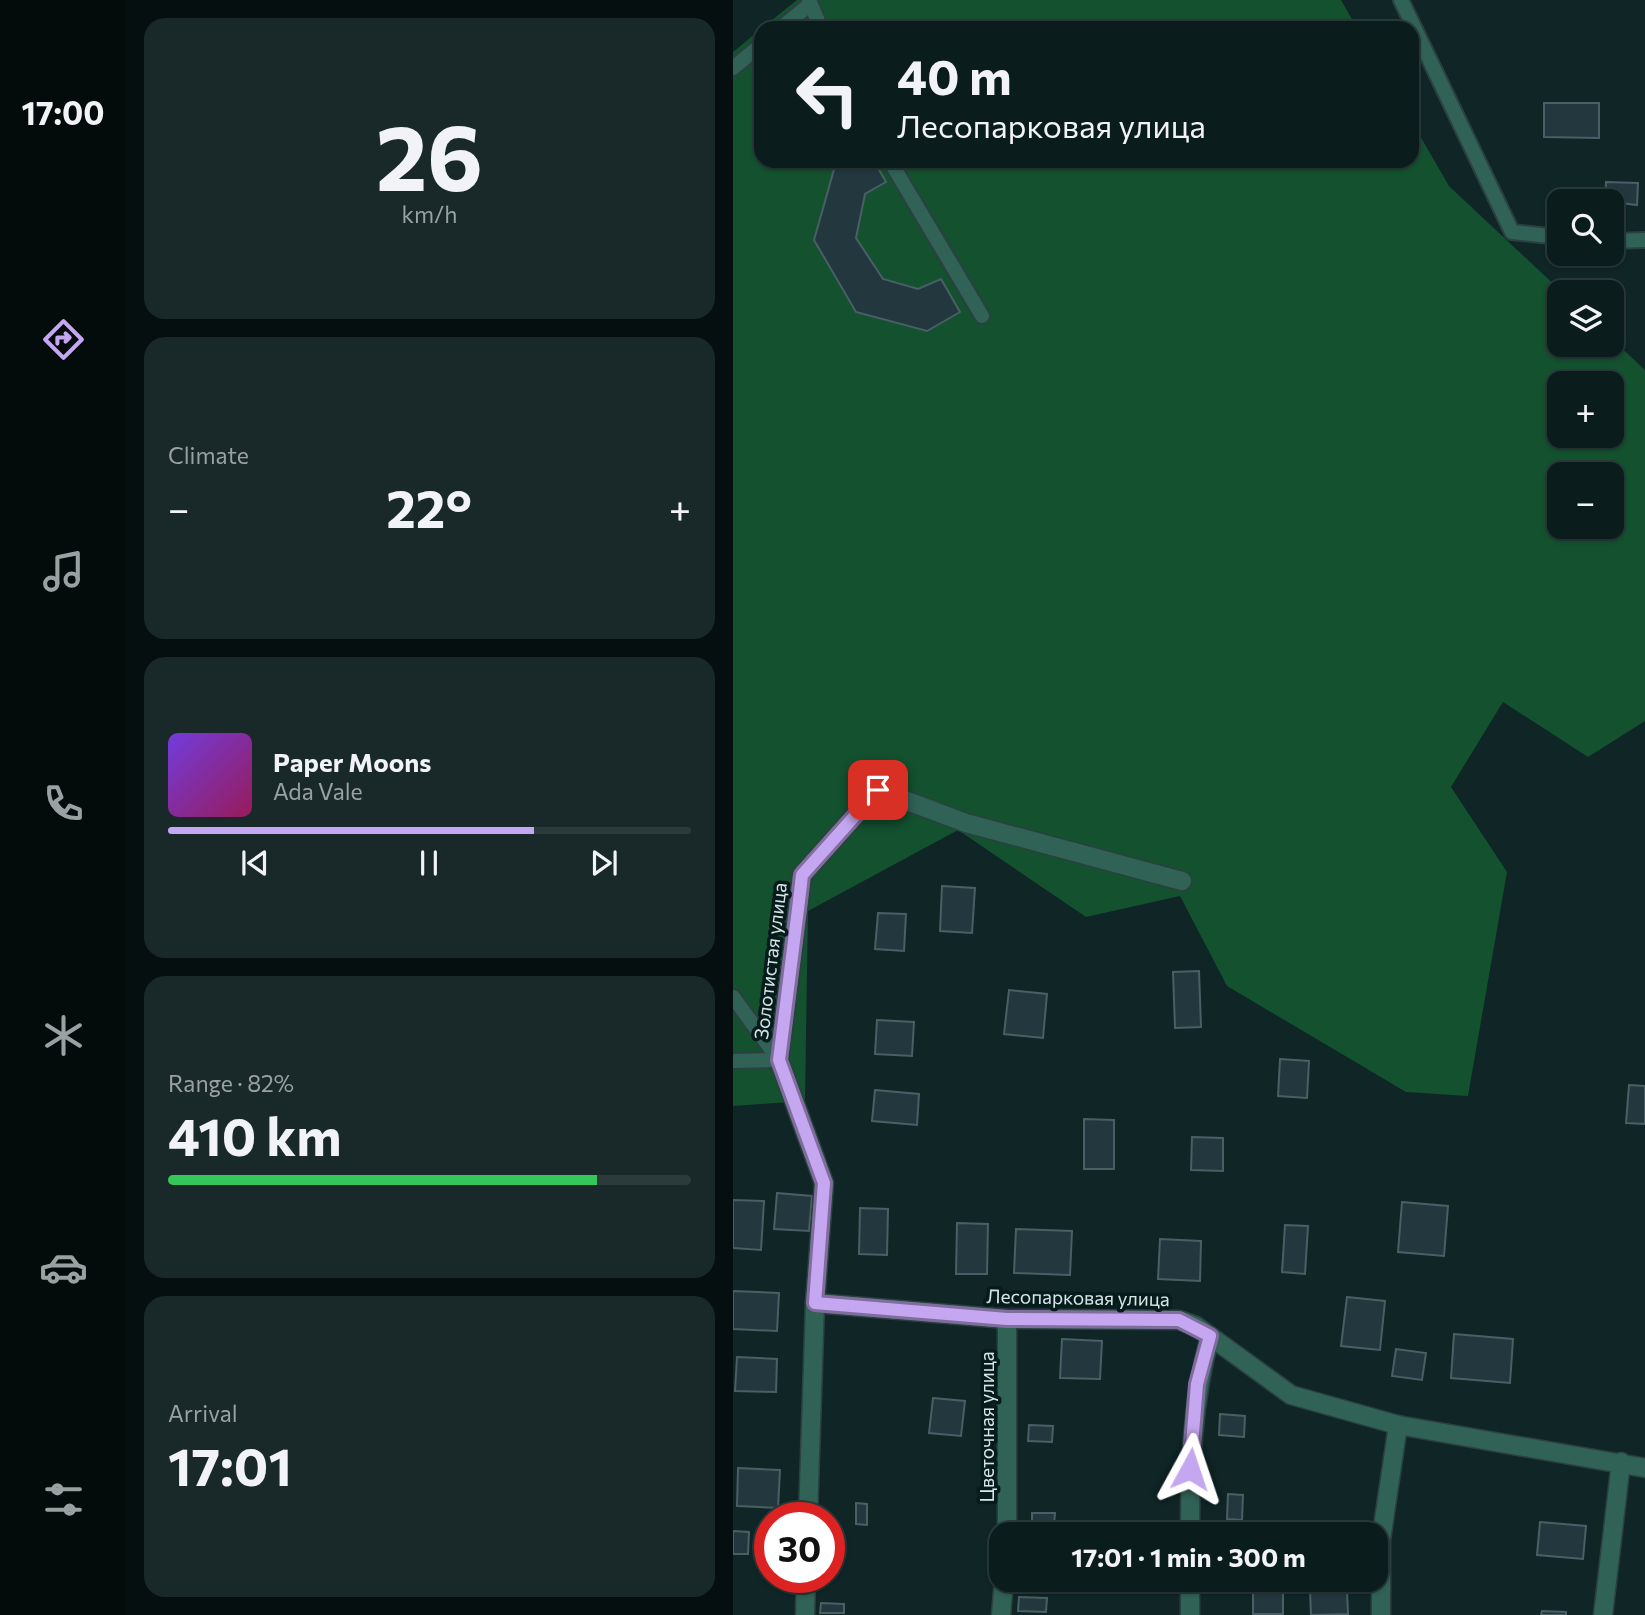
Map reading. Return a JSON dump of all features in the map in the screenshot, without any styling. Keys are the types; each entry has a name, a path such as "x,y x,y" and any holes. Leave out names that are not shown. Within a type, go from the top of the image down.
{"street":[{"name":"Золотистая улица","path":"808,1502 815,1303 824,1183 779,1060 802,875 878,790 966,823 1182,881"},
{"name":"Лесопарковая улица","path":"815,1303 1007,1319 1179,1320 1210,1336 1291,1395 1398,1425 1645,1468"},
{"name":"Цветочная улица","path":"1007,1319 1007,1522"},
{"path":"1190,1522 1190,1469 1197,1384 1210,1336"},
{"path":"1381,1615 1381,1540 1398,1425"},
{"path":"1603,1615 1620,1462"},
{"path":"1001,1615 1003,1592"},
{"path":"1190,1592 1190,1615"},
{"path":"805,1615 806,1593"}],"lane":[{"path":"1401,0 1411,21"},
{"path":"789,21 809,2 818,21"},
{"path":"1419,38 1512,232 1547,236"},
{"path":"733,68 754,51"},
{"path":"894,168 981,316"},
{"path":"1624,241 1645,240"},
{"path":"733,997 779,1060"},
{"path":"733,1061 779,1060"}],"green space":[{"path":"797,0 1341,0 1353,21 771,21"},
{"path":"754,35 754,168 1419,168 1419,134 1449,186 1549,280 1547,280 1547,357 1624,357 1624,350 1645,370 1645,721 1588,757 1503,702 1451,787 1507,872 1468,1096 1406,1092 1227,986 1180,896 1086,917 958,830 808,911 805,1101 733,1106 733,52"}],"building":[{"path":"1544,103 1599,103 1599,138 1544,137"},
{"path":"834,168 878,168 886,182 865,194 856,238 883,279 918,289 941,279 960,312 927,331 856,312 814,240"},
{"path":"1606,182 1638,183 1637,205 1624,203 1624,189 1606,189"},
{"path":"942,886 975,888 972,933 940,931"},
{"path":"878,913 906,914 904,951 875,949"},
{"path":"1199,971 1201,1027 1175,1028 1173,972"},
{"path":"1009,990 1047,994 1043,1038 1004,1034"},
{"path":"877,1020 914,1022 912,1056 875,1054"},
{"path":"1280,1059 1309,1061 1307,1098 1278,1096"},
{"path":"1629,1085 1645,1086 1645,1124 1626,1123"},
{"path":"875,1090 919,1094 917,1125 872,1121"},
{"path":"1084,1119 1114,1120 1114,1169 1084,1169"},
{"path":"1192,1137 1223,1138 1223,1171 1191,1170"},
{"path":"777,1193 812,1196 809,1231 774,1229"},
{"path":"733,1200 764,1201 761,1250 733,1248"},
{"path":"1402,1202 1448,1206 1444,1256 1398,1252"},
{"path":"860,1208 888,1209 887,1255 859,1254"},
{"path":"957,1223 988,1224 987,1274 956,1274"},
{"path":"1285,1225 1308,1226 1305,1274 1282,1272"},
{"path":"1016,1229 1072,1231 1070,1275 1014,1273"},
{"path":"1160,1239 1201,1241 1200,1281 1158,1279"},
{"path":"733,1291 779,1293 777,1331 733,1329"},
{"path":"1347,1297 1385,1301 1380,1350 1341,1346"},
{"path":"1454,1334 1513,1339 1510,1383 1451,1378"},
{"path":"1062,1339 1102,1341 1100,1379 1060,1378"},
{"path":"1396,1349 1426,1353 1422,1380 1392,1376"},
{"path":"737,1357 777,1359 776,1392 735,1391"},
{"path":"933,1398 965,1401 961,1436 929,1433"},
{"path":"1220,1414 1245,1416 1244,1437 1219,1435"},
{"path":"1029,1425 1053,1426 1052,1442 1028,1441"},
{"path":"738,1468 780,1470 778,1502 754,1502 754,1507 737,1506"},
{"path":"1228,1494 1243,1495 1242,1520 1227,1519"},
{"path":"856,1503 867,1504 867,1525 856,1524"},
{"path":"1032,1513 1055,1513 1054,1522 1032,1522"},
{"path":"1540,1522 1586,1526 1583,1559 1537,1555"},
{"path":"733,1531 749,1532 748,1554 733,1554"},
{"path":"1253,1592 1283,1592 1283,1614 1253,1614"},
{"path":"1310,1592 1347,1592 1348,1614 1311,1615"},
{"path":"1019,1597 1047,1598 1046,1612 1018,1611"},
{"path":"821,1603 844,1604 844,1613 820,1613"},
{"path":"1542,1611 1566,1612 1566,1615 1541,1615"}],"route":[{"path":"878,790 802,875 779,1060 824,1183 815,1303 1007,1319 1179,1320 1196,1326 1210,1336 1197,1384 1190,1469"}]}
